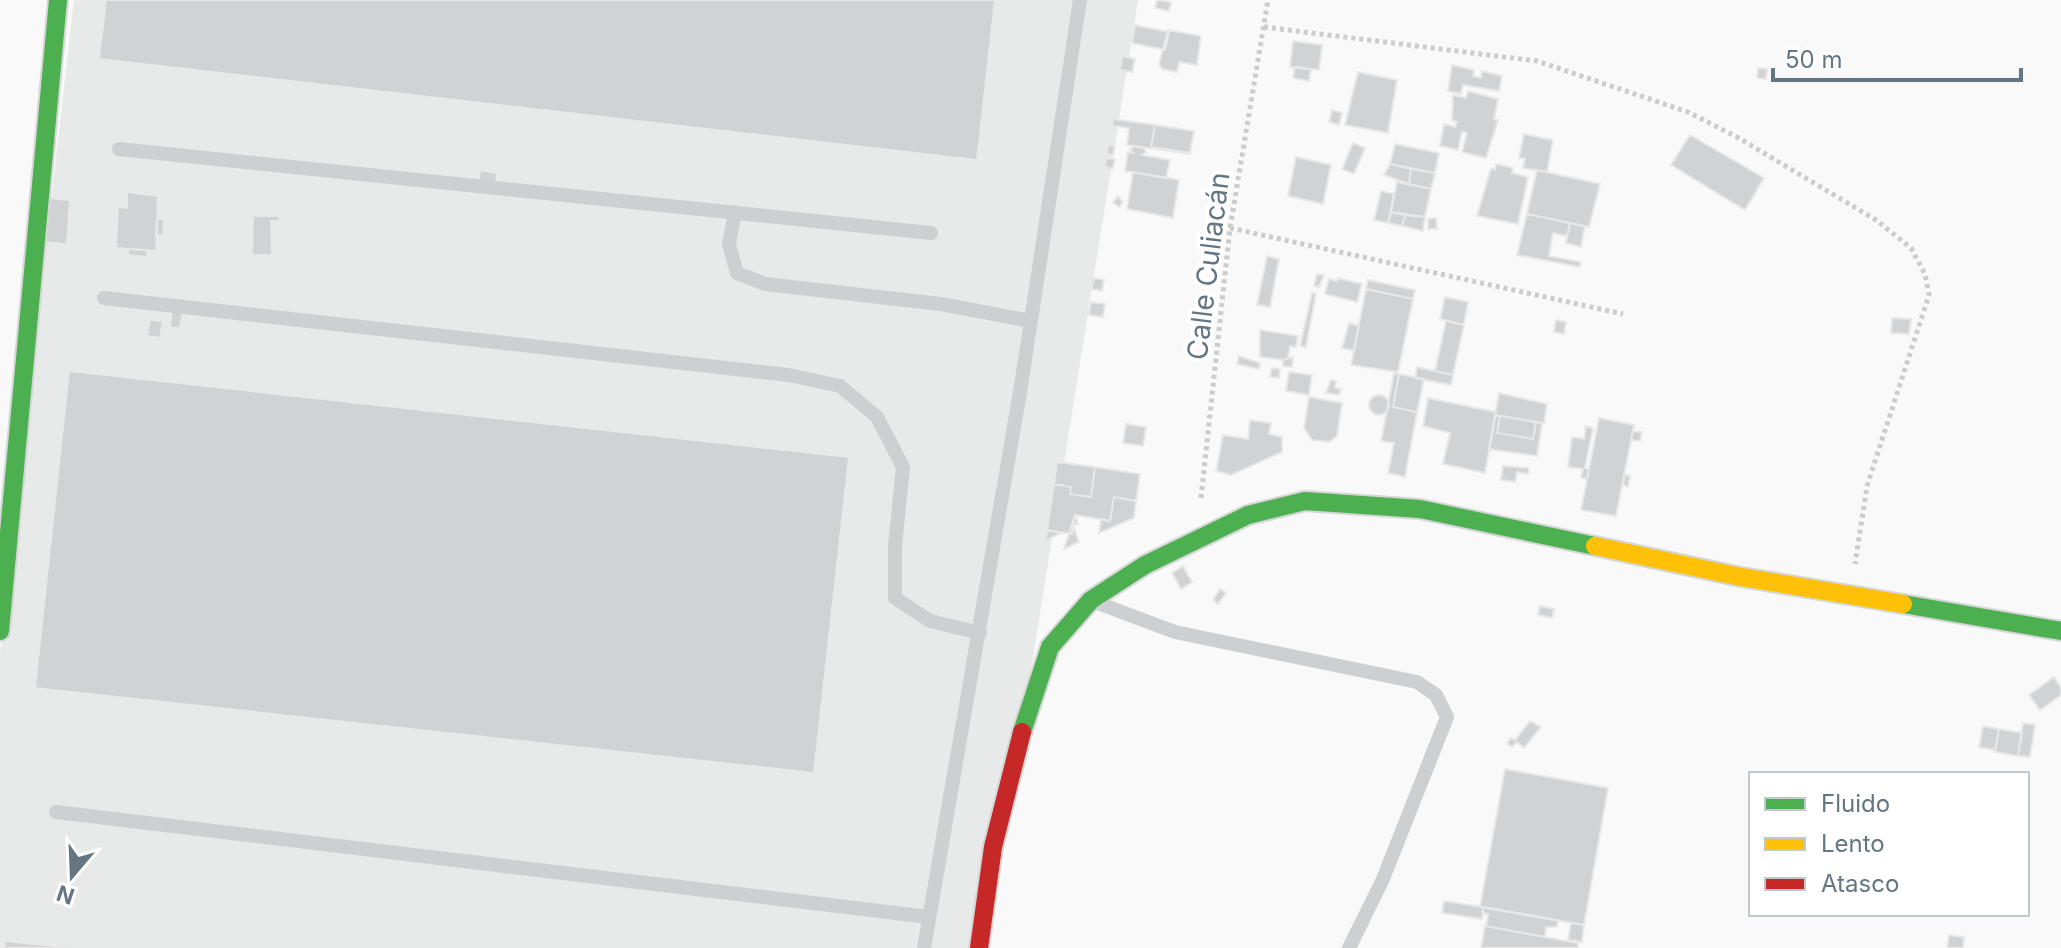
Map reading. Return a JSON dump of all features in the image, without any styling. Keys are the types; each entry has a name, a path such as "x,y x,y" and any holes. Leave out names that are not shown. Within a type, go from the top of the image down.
{"street":[{"path":"0,631 58,0"},
{"path":"979,948 993,847 1030,699 1050,647 1091,600 1196,538 1248,515 1305,501 1420,509 1741,577 2061,631"}],"lane":[{"path":"924,948 980,633 1080,0"},
{"path":"119,149 931,233"},
{"path":"735,212 729,244 737,273 765,284 941,304 1031,321"},
{"path":"104,298 789,375 840,386 877,417 903,467 895,546 895,598 930,621 980,633"},
{"path":"1091,600 1175,632 1417,682 1436,695 1447,717 1383,879 1349,948"},
{"path":"56,812 929,917"}],"path":[{"name":"Calle Culiacán","path":"1196,538 1230,228 1268,0"},
{"path":"1264,27 1537,61 1673,107 1737,137 1876,220 1911,248 1925,274 1929,295 1867,486 1850,595"},
{"path":"1230,228 1623,314"}],"shaded area":[{"path":"74,0 1138,0 1023,720 980,948 0,948 0,652"}],"building":[{"path":"106,0 995,0 977,160 99,59"},
{"path":"1157,0 1171,2 1169,11 1155,8"},
{"path":"1135,25 1169,32 1165,50 1132,43"},
{"path":"1168,30 1201,36 1197,65 1179,62 1177,72 1162,69 1159,64"},
{"path":"1293,41 1322,45 1319,70 1290,67"},
{"path":"1122,56 1135,59 1132,72 1120,70"},
{"path":"1452,65 1474,70 1473,76 1481,78 1482,71 1502,76 1499,91 1463,85 1461,94 1448,91"},
{"path":"1295,67 1311,69 1309,81 1293,78"},
{"path":"1758,68 1767,69 1766,79 1757,78"},
{"path":"1358,72 1397,80 1388,133 1345,125"},
{"path":"1468,91 1498,99 1494,119 1498,120 1486,158 1462,152 1467,133 1462,132 1458,150 1440,146 1444,124 1455,127 1457,122 1452,120 1453,95 1466,98"},
{"path":"1332,110 1342,113 1339,125 1329,122"},
{"path":"1113,119 1155,125 1151,147 1190,154 1127,145 1129,128 1112,126"},
{"path":"1155,125 1194,131 1190,153 1151,147"},
{"path":"1524,134 1553,140 1547,172 1523,168 1525,159 1519,158"},
{"path":"1690,135 1764,178 1745,210 1671,165"},
{"path":"1353,143 1365,148 1354,174 1342,169"},
{"path":"1395,144 1439,153 1435,173 1390,164"},
{"path":"1108,145 1115,146 1113,155 1107,154"},
{"path":"1134,146 1143,148 1146,152 1142,155 1170,160 1166,178 1125,171 1128,152 1133,153 1130,149"},
{"path":"1296,157 1331,165 1323,204 1288,196"},
{"path":"1106,158 1115,159 1113,169 1105,167"},
{"path":"1390,164 1411,169 1409,184 1384,175"},
{"path":"1496,164 1513,168 1512,173 1528,177 1518,224 1477,216 1491,168 1495,170"},
{"path":"1411,169 1435,173 1431,189 1409,184"},
{"path":"480,170 497,173 495,192 477,190"},
{"path":"1537,170 1600,184 1589,227 1527,214"},
{"path":"1133,172 1179,180 1173,218 1127,209"},
{"path":"1397,182 1431,189 1425,217 1391,212"},
{"path":"1381,191 1394,194 1388,223 1374,220"},
{"path":"127,192 158,196 156,251 116,248 118,207 127,208"},
{"path":"1118,196 1123,202 1119,207 1113,202"},
{"path":"38,197 70,200 67,244 43,242"},
{"path":"1391,212 1405,215 1402,226 1388,223"},
{"path":"1527,214 1570,223 1567,236 1553,233 1549,256 1581,262 1580,267 1517,255"},
{"path":"1405,215 1425,217 1423,231 1402,226"},
{"path":"253,216 279,216 279,221 271,221 272,255 252,255"},
{"path":"1436,218 1437,229 1428,229 1428,219"},
{"path":"157,219 164,219 163,235 156,235"},
{"path":"1570,223 1585,226 1581,247 1566,243"},
{"path":"128,249 147,250 147,257 128,255"},
{"path":"1267,256 1279,259 1270,307 1257,305"},
{"path":"1317,274 1324,275 1319,287 1314,286"},
{"path":"1094,278 1104,280 1102,291 1091,289"},
{"path":"1338,278 1362,284 1357,302 1325,294 1329,279 1337,281"},
{"path":"1368,280 1415,290 1413,299 1366,289"},
{"path":"1366,289 1413,299 1398,372 1351,365"},
{"path":"1312,293 1316,294 1306,347 1300,346"},
{"path":"1445,297 1468,302 1464,325 1440,319"},
{"path":"1091,302 1105,304 1103,317 1089,315"},
{"path":"172,310 183,311 180,328 170,327"},
{"path":"1892,318 1911,319 1909,334 1891,333"},
{"path":"150,320 163,321 160,338 147,336"},
{"path":"1556,320 1566,322 1564,334 1554,332"},
{"path":"1446,321 1464,325 1453,375 1435,371"},
{"path":"1349,323 1359,326 1354,351 1342,348"},
{"path":"1260,330 1298,336 1296,347 1290,346 1288,358 1283,360 1260,357"},
{"path":"1239,356 1260,363 1259,369 1237,364"},
{"path":"1293,357 1292,367 1283,366 1283,360"},
{"path":"1417,367 1453,375 1451,385 1415,378"},
{"path":"1272,368 1280,369 1279,378 1270,377"},
{"path":"69,371 849,457 814,773 35,688"},
{"path":"1289,372 1312,375 1309,395 1286,391"},
{"path":"1394,373 1399,374 1393,407 1417,412 1405,477 1388,473 1394,443 1381,441"},
{"path":"1399,374 1424,379 1417,412 1393,407"},
{"path":"1331,380 1336,381 1335,388 1341,389 1339,395 1326,393"},
{"path":"1499,393 1547,404 1544,423 1495,415"},
{"path":"1375,395 1383,395 1389,405 1383,415 1375,415 1369,409 1369,401"},
{"path":"1309,397 1342,403 1337,436 1329,442 1312,440 1304,428"},
{"path":"1428,398 1496,412 1485,473 1443,464 1450,433 1423,426"},
{"path":"1495,415 1500,416 1497,433 1533,439 1536,422 1542,423 1537,456 1489,449"},
{"path":"1500,416 1536,422 1533,439 1497,433"},
{"path":"1599,418 1634,425 1616,516 1581,510"},
{"path":"1250,420 1271,423 1269,434 1282,437 1282,452 1231,475 1216,471 1223,435 1248,439"},
{"path":"1126,424 1146,427 1143,446 1123,443"},
{"path":"1586,426 1593,428 1585,468 1589,469 1587,479 1581,478 1583,469 1568,467 1572,437 1584,439"},
{"path":"1633,431 1642,432 1640,441 1631,440"},
{"path":"1057,462 1095,467 1091,497 1070,494 1071,487 1054,484"},
{"path":"1503,466 1529,468 1528,474 1517,472 1515,482 1501,480"},
{"path":"1095,467 1140,474 1136,501 1114,497 1110,521 1075,515 1072,534 1047,530 1054,484 1071,487 1070,494 1091,497"},
{"path":"1625,475 1630,476 1628,487 1623,485"},
{"path":"1114,497 1136,501 1134,518 1099,533 1101,519 1110,521"},
{"path":"1075,515 1078,524 1073,525 1079,542 1064,549"},
{"path":"1047,530 1061,533 1045,541"},
{"path":"1183,566 1192,582 1181,589 1172,573"},
{"path":"1220,589 1226,593 1218,604 1213,600"},
{"path":"1540,606 1554,609 1552,618 1538,615"},
{"path":"2054,677 2061,688 2061,695 2040,710 2029,695"},
{"path":"1530,721 1541,727 1524,748 1517,742 1512,747 1507,743 1511,738 1515,740"},
{"path":"2023,723 2035,725 2030,757 2018,756"},
{"path":"1983,726 1999,729 1995,750 1979,747"},
{"path":"1999,729 2022,733 2018,756 1995,752"},
{"path":"1505,769 1608,788 1584,925 1480,907"},
{"path":"1444,901 1483,907 1482,919 1442,913"},
{"path":"1483,907 1558,920 1557,927 1546,927 1545,937 1486,926 1488,914 1483,913"},
{"path":"1571,923 1584,925 1582,942 1568,940"},
{"path":"1485,926 1578,943 1578,948 1481,948"},
{"path":"1949,935 1964,937 1963,948 1947,948"},
{"path":"5,941 73,948 4,948"}],"traffic: fast":[{"path":"0,631 58,0"},
{"path":"1022,732 1050,647 1091,600 1145,565 1248,515 1305,501 1420,509 1595,546"},
{"path":"1903,604 2061,631"}],"traffic: slow":[{"path":"1595,546 1741,577 1903,604"}],"traffic: jam":[{"path":"979,948 993,847 1022,732"}]}
